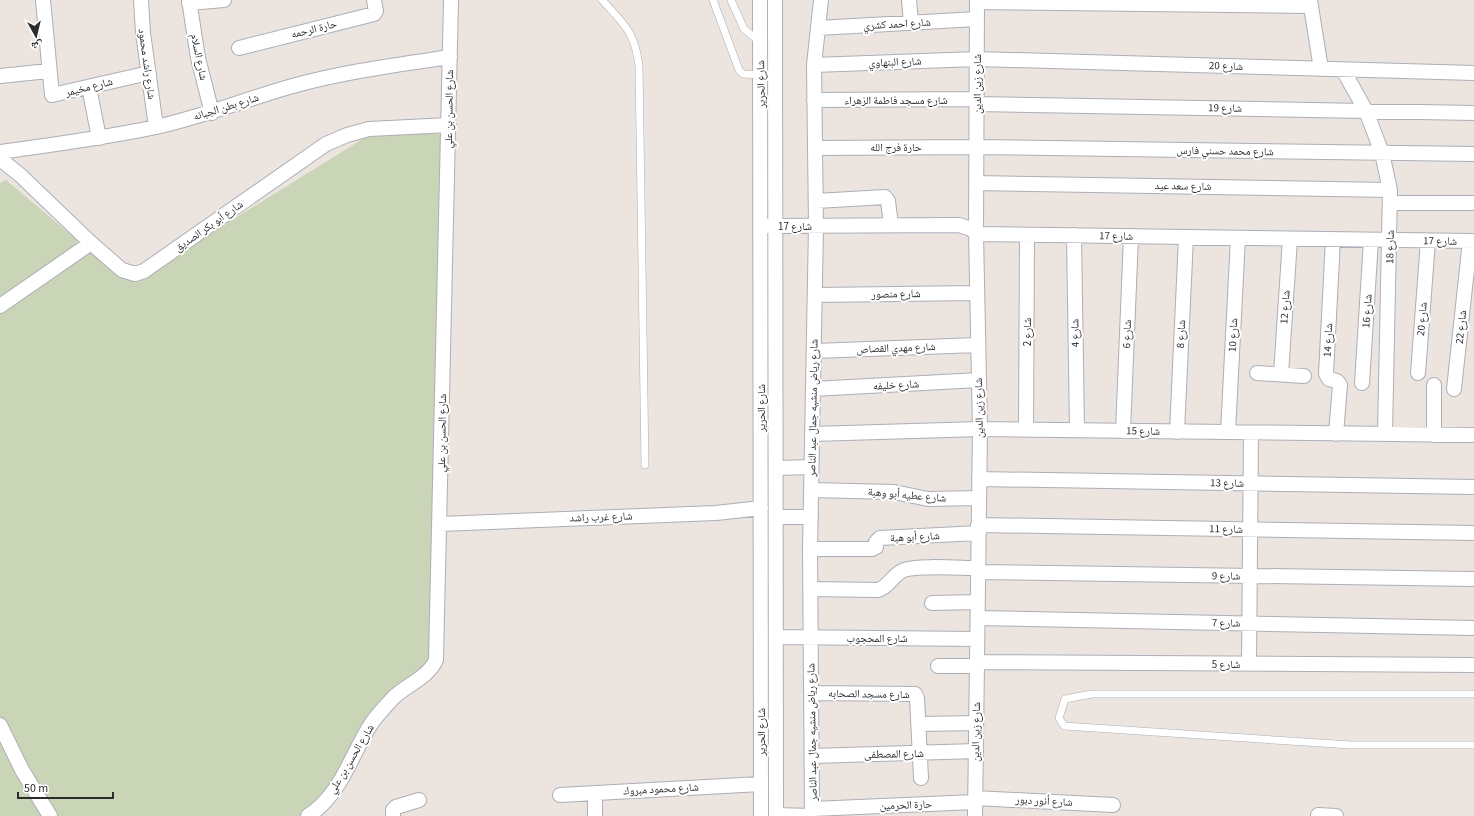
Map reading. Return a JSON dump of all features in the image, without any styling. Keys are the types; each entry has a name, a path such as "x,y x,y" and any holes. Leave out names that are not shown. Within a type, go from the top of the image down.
{"street":[{"name":"شارع مخيمر","path":"43,0 48,71 51,94 53,96 149,73"},
{"name":"شارع راشد محمود","path":"141,0 143,33 156,127"},
{"path":"189,1 224,0"},
{"name":"حارة الرحمه","path":"239,48 374,14 376,12 374,0"},
{"name":"شارع الحسن بن علي","path":"308,816 334,790 372,722 395,697 433,667 436,653 452,0"},
{"name":"شارع الحرير","path":"760,0 761,816"},
{"name":"شارع الحرير","path":"775,0 777,226 776,815"},
{"name":"شارع رياض منشيه جمال عبد الناصر","path":"812,814 810,549 816,226 814,66 821,0"},
{"path":"909,0 911,23"},
{"name":"شارع السلام","path":"189,1 198,58 212,113"},
{"path":"977,1 1311,3 1321,69"},
{"name":"شارع زين الدين","path":"975,816 980,429 976,234 977,1"},
{"name":"شارع احمد كشري","path":"818,28 977,19"},
{"name":"شارع بطن الجبانه","path":"0,152 99,138 156,127 212,113 303,84 368,69 450,57"},
{"name":"شارع 20","path":"977,59 1474,73"},
{"name":"شارع البنهاوي","path":"814,66 977,59"},
{"name":"شارع 18","path":"1343,70 1366,111 1382,153 1390,196 1385,434"},
{"path":"0,76 48,71"},
{"path":"761,75 776,75"},
{"path":"89,87 99,138"},
{"name":"شارع مسجد فاطمة الزهراء","path":"814,100 977,102"},
{"name":"شارع 19","path":"977,102 1474,113"},
{"name":"شارع أبو بكر الصديق","path":"0,159 25,180 91,244 122,270 135,274 144,271 326,144 346,135 369,129 449,125"},
{"name":"حارة فرج الله","path":"815,148 977,147"},
{"name":"شارع محمد حسني فارس","path":"977,147 1474,154"},
{"name":"شارع سعد عيد","path":"976,184 1390,196 1474,203"},
{"path":"816,200 885,197 888,201 891,225"},
{"name":"شارع 17","path":"761,226 959,225 972,229 976,234 1472,241"},
{"name":"شارع 2","path":"1026,430 1027,235"},
{"name":"شارع 4","path":"1074,235 1077,430"},
{"name":"شارع 6","path":"1123,431 1131,236"},
{"name":"شارع 8","path":"1176,432 1186,237"},
{"name":"شارع 10","path":"1228,432 1238,238"},
{"name":"شارع 12","path":"1281,374 1290,239"},
{"name":"شارع 14","path":"1333,239 1326,374 1329,379 1338,380 1340,385 1336,434"},
{"name":"شارع 16","path":"1362,383 1371,240"},
{"name":"شارع 20","path":"1418,373 1428,241"},
{"name":"شارع 22","path":"1454,389 1472,241"},
{"path":"0,306 91,244"},
{"name":"شارع منصور","path":"815,295 977,293"},
{"name":"شارع مهدي القصاص","path":"814,351 978,345"},
{"path":"1258,373 1304,376"},
{"name":"شارع خليفه","path":"813,389 979,380"},
{"path":"1434,385 1434,435"},
{"path":"761,415 777,415"},
{"name":"شارع 15","path":"812,434 980,429 1474,435"},
{"path":"1249,664 1251,432"},
{"path":"761,436 777,436"},
{"path":"777,468 811,467"},
{"name":"شارع 13","path":"979,479 1474,487"},
{"name":"شارع عطيه أبو وهبة","path":"811,490 894,492 928,499 979,498"},
{"name":"شارع غرب راشد","path":"440,524 716,513 761,508"},
{"path":"776,517 811,517"},
{"name":"شارع 11","path":"978,529 1474,533"},
{"name":"شارع أبو هبة","path":"810,549 872,549 876,547 876,542 880,538 978,529"},
{"name":"شارع 9","path":"811,589 878,590 886,586 898,574 910,569 1474,579"},
{"path":"932,603 978,602"},
{"name":"شارع 7","path":"978,618 1474,628"},
{"name":"شارع المحجوب","path":"776,637 977,639"},
{"name":"شارع 5","path":"938,666 977,664 1474,665"},
{"name":"شارع مسجد الصحابه","path":"811,693 915,694 918,698 921,778"},
{"path":"919,724 976,723"},
{"path":"0,725 22,770 50,816"},
{"name":"شارع المصطفى","path":"812,756 976,752"},
{"name":"شارع محمود مبروك","path":"560,795 761,784"},
{"path":"595,793 595,816"},
{"path":"393,816 393,810 396,807 419,800"},
{"name":"حارة الحرمين","path":"776,815 812,814 975,800"},
{"name":"شارع أنور دبور","path":"975,800 1113,805"},
{"path":"1318,815 1336,816"}],"lane":[{"path":"602,0 629,30 637,47 639,66 645,465"},
{"path":"713,0 739,70 743,74 761,75"},
{"path":"732,0 744,29 760,42"},
{"path":"1474,694 1092,694 1065,699 1059,718 1064,726 1352,745 1474,745"}],"green space":[{"path":"374,132 445,134 431,672 390,701 318,816 0,816 0,183 6,180 115,272 145,274"}]}
